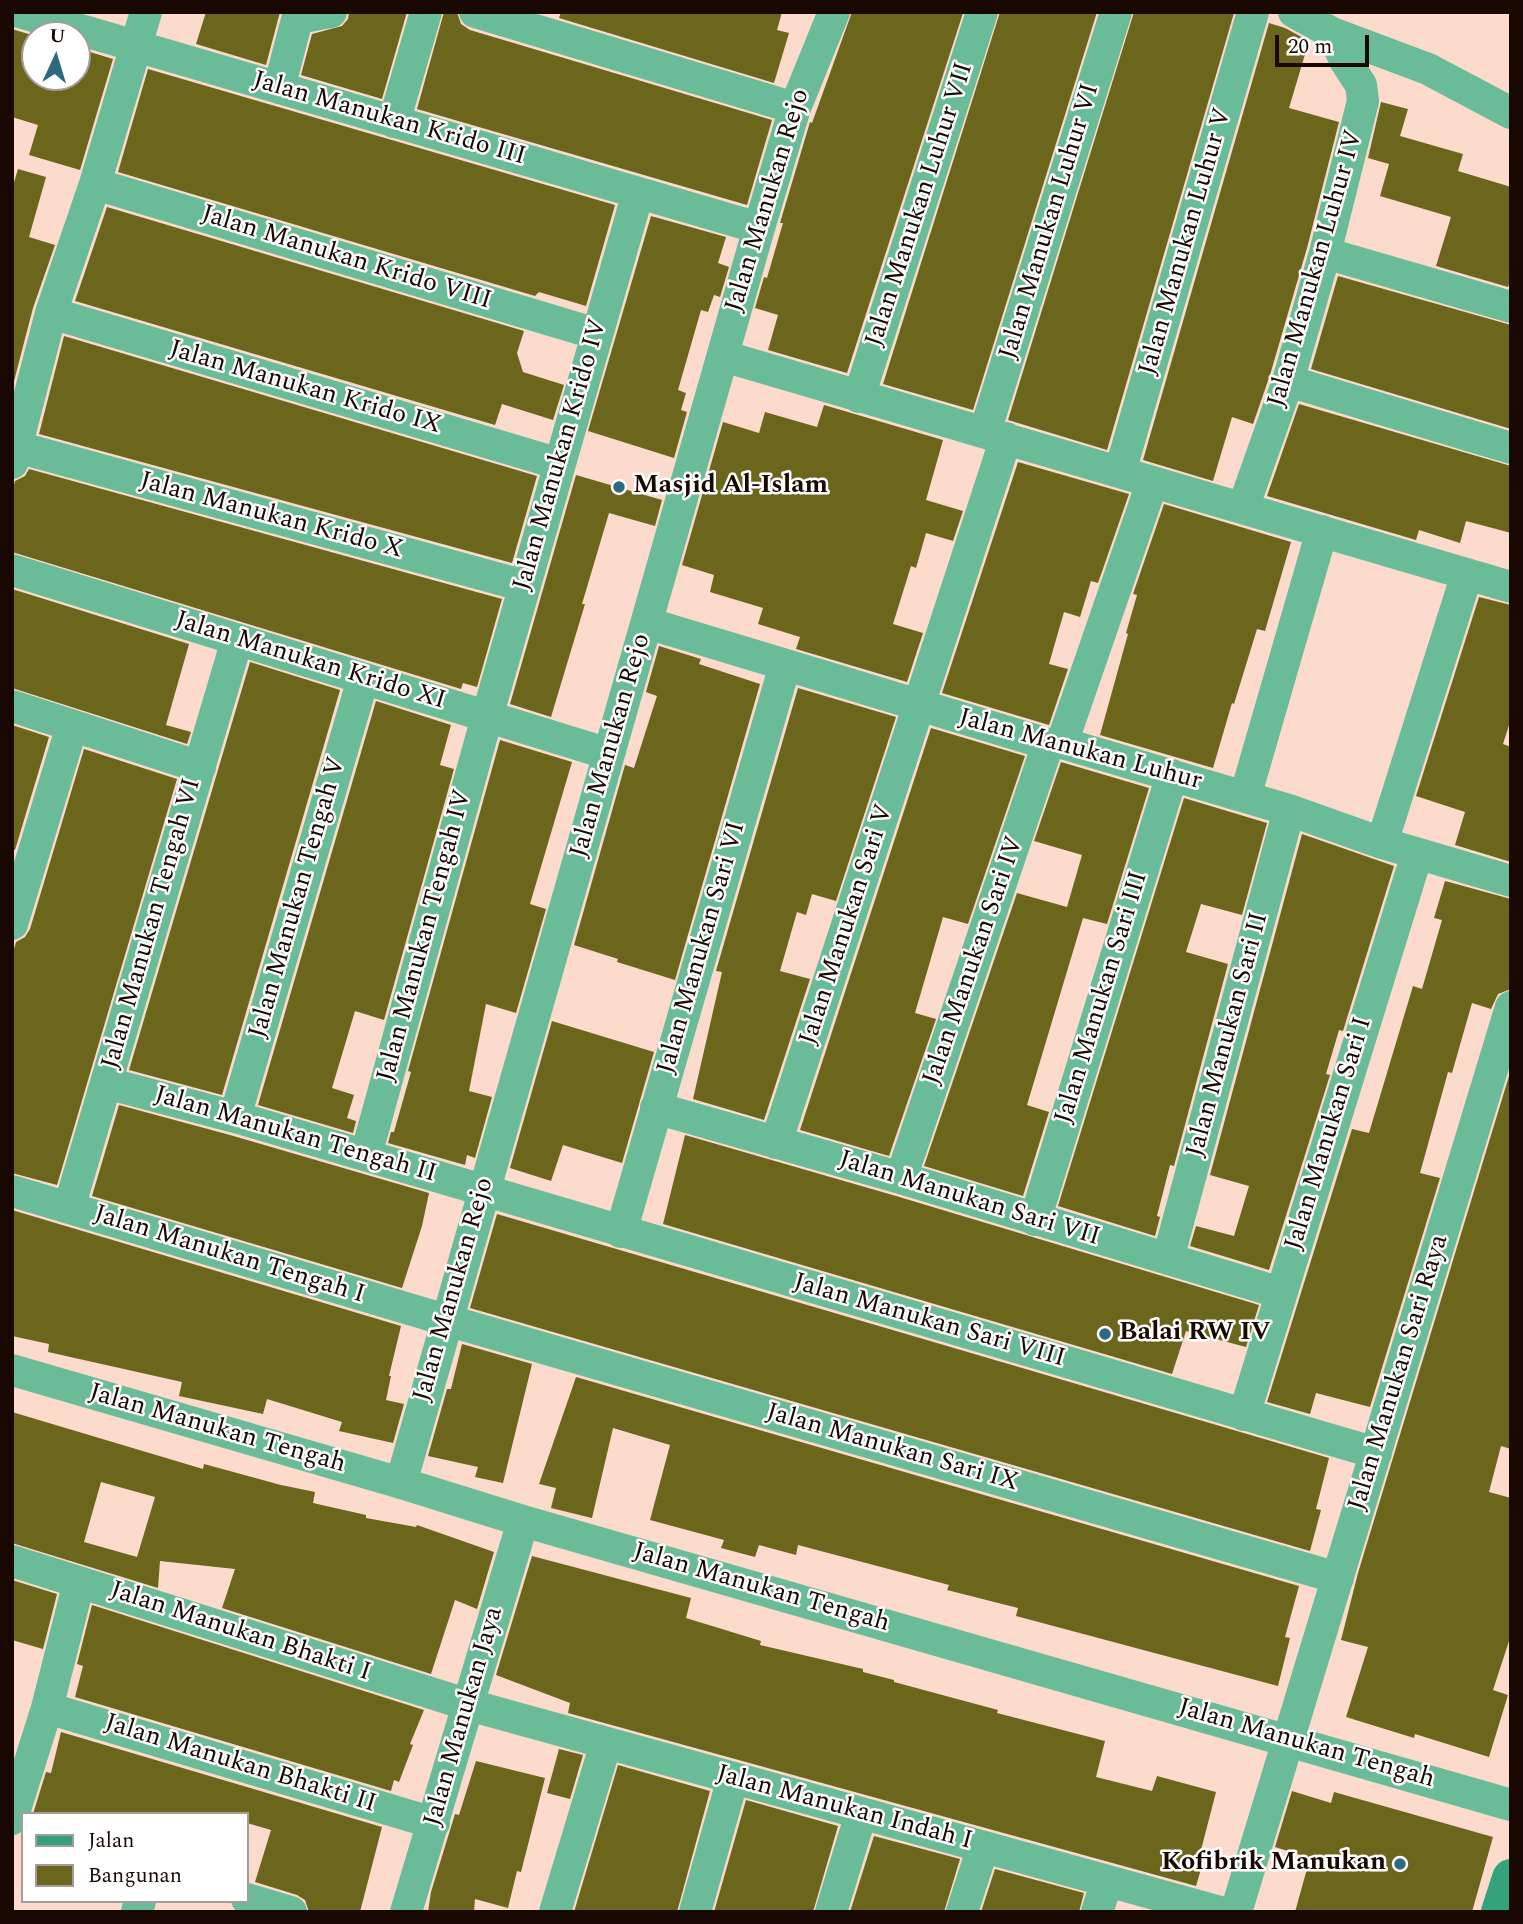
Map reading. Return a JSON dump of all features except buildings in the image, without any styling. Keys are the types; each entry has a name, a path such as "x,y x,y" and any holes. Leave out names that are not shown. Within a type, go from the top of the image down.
{"street":[{"name":"Jalan Manukan Krido III","path":"19,12 759,228"},
{"path":"15,455 51,313 95,184 146,12"},
{"path":"279,88 298,15 331,12"},
{"path":"394,122 426,12"},
{"path":"475,12 795,108"},
{"name":"Jalan Manukan Rejo","path":"401,1483 759,228 795,108 834,12"},
{"name":"Jalan Manukan Luhur VII","path":"859,397 982,12"},
{"name":"Jalan Manukan Luhur VI","path":"920,706 1116,12"},
{"name":"Jalan Manukan Luhur V","path":"1120,472 1253,12"},
{"path":"1294,12 1332,33 1428,69 1511,113"},
{"name":"Jalan Manukan Luhur IV","path":"1243,508 1288,381 1325,253 1363,101 1361,85 1332,33"},
{"name":"Jalan Manukan Krido VIII","path":"95,184 597,334"},
{"name":"Jalan Manukan Krido IV","path":"487,717 638,193"},
{"path":"1325,253 1511,307"},
{"name":"Jalan Manukan Krido IX","path":"51,313 560,464"},
{"path":"723,356 1511,587"},
{"path":"1288,381 1511,448"},
{"name":"Jalan Manukan Krido X","path":"15,455 525,586"},
{"name":"Jalan Manukan Sari IV","path":"901,1178 1055,743 1152,482"},
{"path":"1245,797 1322,531"},
{"name":"Jalan Manukan Krido XI","path":"12,570 609,754"},
{"path":"1382,843 1467,574"},
{"name":"Jalan Manukan Luhur","path":"648,624 920,706 1172,775 1289,810 1382,843 1511,881"},
{"name":"Jalan Manukan Tengah VI","path":"69,1208 237,640"},
{"name":"Jalan Manukan Sari VI","path":"621,1232 785,665"},
{"name":"Jalan Manukan Tengah V","path":"236,1117 363,679"},
{"path":"12,706 200,767"},
{"name":"Jalan Manukan Sari V","path":"776,1143 920,706"},
{"name":"Jalan Manukan Tengah IV","path":"366,1155 487,717"},
{"path":"12,924 72,726"},
{"name":"Jalan Manukan Sari III","path":"1035,1220 1172,775"},
{"name":"Jalan Manukan Sari II","path":"1168,1259 1289,810"},
{"name":"Jalan Manukan Sari I","path":"1244,1415 1418,853"},
{"name":"Jalan Manukan Sari Raya","path":"1236,1912 1511,1007"},
{"name":"Jalan Manukan Tengah II","path":"106,1083 236,1117 483,1190"},
{"name":"Jalan Manukan Sari VII","path":"656,1108 901,1178 1281,1293"},
{"name":"Jalan Manukan Sari VIII","path":"483,1190 1376,1453"},
{"name":"Jalan Manukan Tengah I","path":"12,1191 446,1320"},
{"name":"Jalan Manukan Sari IX","path":"446,1320 1338,1578"},
{"name":"Jalan Manukan Tengah","path":"12,1370 523,1521 1511,1805"},
{"name":"Jalan Manukan Jaya","path":"406,1912 523,1521"},
{"name":"Jalan Manukan Bhakti I","path":"12,1561 469,1705"},
{"path":"12,1819 47,1707 79,1582"},
{"name":"Jalan Manukan Indah I","path":"469,1705 1220,1912"},
{"name":"Jalan Manukan Bhakti II","path":"47,1707 434,1823"},
{"path":"555,1912 606,1743"},
{"path":"695,1912 733,1778"},
{"path":"831,1912 862,1814"},
{"path":"962,1912 983,1846"},
{"path":"1500,1912 1511,1878"},
{"path":"1097,1912 1107,1881"},
{"path":"248,1899 290,1912"}],"place":[{"name":"Masjid Al-Islam","path":"619,487"},
{"name":"Balai RW IV","path":"1105,1334"},
{"name":"Kofibrik Manukan","path":"1400,1864"}]}
